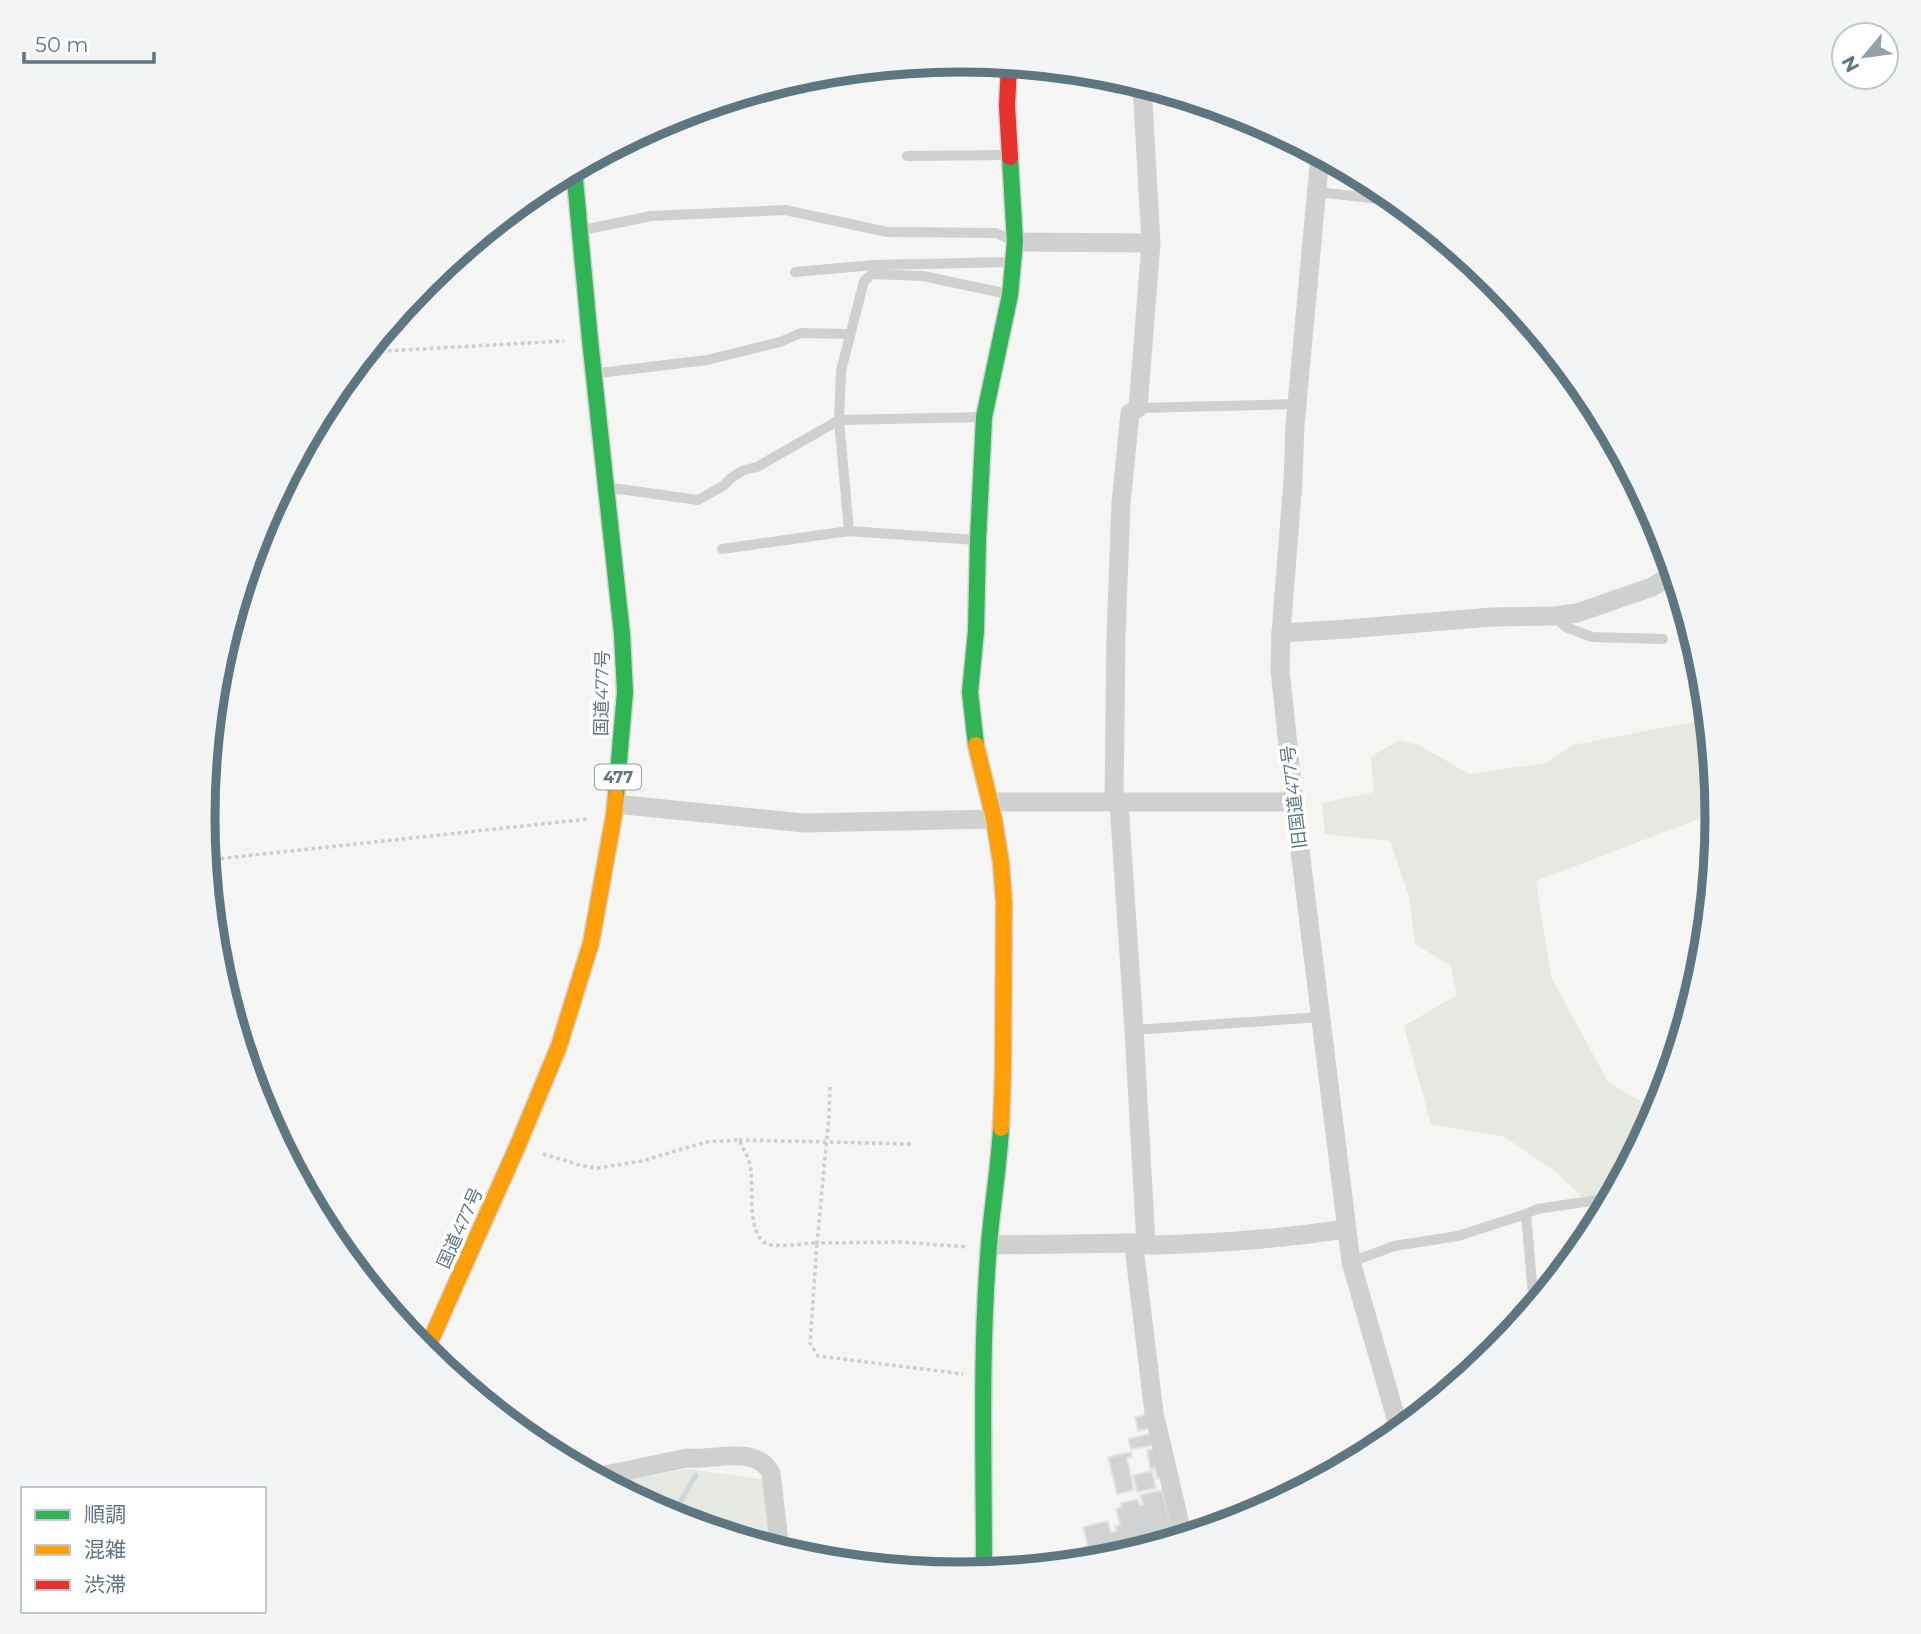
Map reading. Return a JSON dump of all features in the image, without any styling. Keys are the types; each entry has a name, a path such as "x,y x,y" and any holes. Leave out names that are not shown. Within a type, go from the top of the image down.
{"main road":[{"path":"984,1562 985,1329 989,1247 999,1161 1003,1073 1004,902 992,811 975,745 970,692 976,631 984,416 1010,295 1015,252 1007,106 1009,73"},
{"name":"国道477号","path":"431,1340 559,1046 592,943 615,810 625,692 622,635 575,180"}],"street":[{"path":"1143,95 1151,243 1138,408 1130,413 1121,503 1116,649 1117,803 1135,1030 1143,1244"},
{"name":"旧国道477号","path":"1319,165 1297,404 1280,670 1351,1262 1397,1421"},
{"path":"1015,252 1151,243"},
{"path":"1281,633 1577,613 1627,597 1666,578"},
{"path":"615,810 804,823 1117,803 1294,802"},
{"path":"989,1247 1276,1239 1346,1229"},
{"path":"1143,1244 1134,1247 1154,1413 1181,1529"},
{"path":"610,1474 687,1458 736,1456 756,1459 766,1465 771,1474 779,1540"}],"lane":[{"path":"906,156 1011,155"},
{"path":"1317,192 1377,199"},
{"path":"580,231 651,216 785,210 887,232 996,233 1015,252"},
{"path":"795,272 1015,252"},
{"path":"849,531 839,420 841,371 864,281 872,274 923,276 1010,295"},
{"path":"594,373 707,360 780,342 802,333 849,334"},
{"path":"1138,408 1297,404"},
{"path":"606,488 698,500 744,470 757,467 839,420 984,416"},
{"path":"722,550 849,531 978,540"},
{"path":"1554,616 1566,627 1592,637 1663,639"},
{"path":"1135,1030 1321,1017"},
{"path":"1351,1262 1394,1246 1458,1236 1537,1209 1600,1200"},
{"path":"1526,1214 1533,1294"}],"path":[{"path":"379,351 590,340"},
{"path":"217,859 615,810"},
{"path":"830,1087 810,1343 818,1356 972,1375 985,1373"},
{"path":"518,1145 564,1161 598,1168 642,1161 706,1142 739,1140 913,1144"},
{"path":"739,1140 748,1157 751,1171 753,1220 763,1241 769,1245 901,1242 989,1247"}],"shaded area":[{"path":"1699,721 1704,768 1706,816 1536,881 1551,977 1608,1082 1647,1106 1629,1147 1594,1209 1557,1173 1505,1137 1431,1124 1404,1026 1457,995 1451,966 1415,944 1409,897 1390,841 1325,834 1322,803 1374,792 1371,757 1399,740 1421,746 1469,774 1546,763 1573,745"},
{"path":"689,1469 766,1480 774,1539 675,1506 621,1480"}],"building":[{"path":"1148,1414 1151,1428 1138,1431 1135,1417"},
{"path":"1152,1433 1155,1445 1131,1449 1128,1439"},
{"path":"1157,1448 1163,1477 1157,1479 1155,1468 1150,1469 1147,1450"},
{"path":"1131,1452 1132,1457 1127,1458 1134,1490 1117,1494 1108,1457"},
{"path":"1152,1471 1156,1488 1137,1492 1133,1475"},
{"path":"1162,1490 1173,1531 1085,1551 1084,1547 1088,1546 1083,1527 1108,1521 1111,1532 1116,1531 1115,1526 1120,1525 1116,1509 1121,1507 1121,1503 1138,1499 1140,1505 1143,1504 1140,1495"}],"waterway":[{"path":"677,1507 696,1475"}],"traffic: fast":[{"path":"976,745 970,692 976,631 984,417 1010,295 1015,242 1010,157"},
{"path":"575,180 622,634 625,692 616,796"},
{"path":"984,1562 984,1326 1001,1128"}],"traffic: slow":[{"path":"976,745 994,819 1004,902 1001,1128"},
{"path":"431,1340 559,1046 591,943 616,796"}],"traffic: jam":[{"path":"1009,73 1007,106 1010,157"}]}
